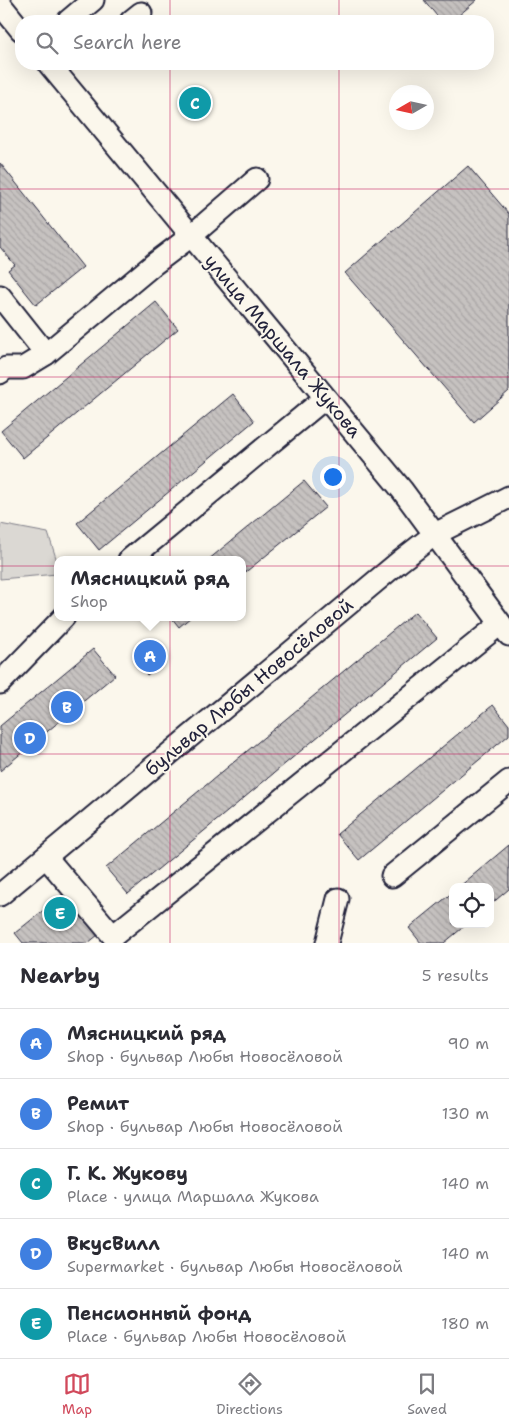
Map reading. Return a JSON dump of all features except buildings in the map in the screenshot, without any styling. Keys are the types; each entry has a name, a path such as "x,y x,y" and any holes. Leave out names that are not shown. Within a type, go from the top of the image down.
{"street":[{"path":"78,15 94,0"},
{"path":"0,4 15,23"},
{"name":"улица Маршала Жукова","path":"54,70 402,490 504,630"},
{"path":"0,372 6,368 23,368 46,354 154,264 191,236 257,179"},
{"path":"0,296 46,354"},
{"path":"134,556 325,398"},
{"name":"бульвар Любы Новосёловой","path":"0,895 399,562 435,534 509,497"},
{"path":"0,684 60,621"},
{"path":"46,857 113,936 504,630"},
{"path":"392,876 509,781"},
{"path":"327,943 338,900"}],"shaded area":[{"path":"0,524 48,533 55,556 54,574 0,579"}],"place":[{"name":"Г. К. Жукову","path":"195,103"},
{"name":"Мясницкий ряд","path":"150,656"},
{"name":"Ремит","path":"67,707"},
{"name":"ВкусВилл","path":"30,738"},
{"name":"Пенсионный фонд","path":"60,913"}]}
